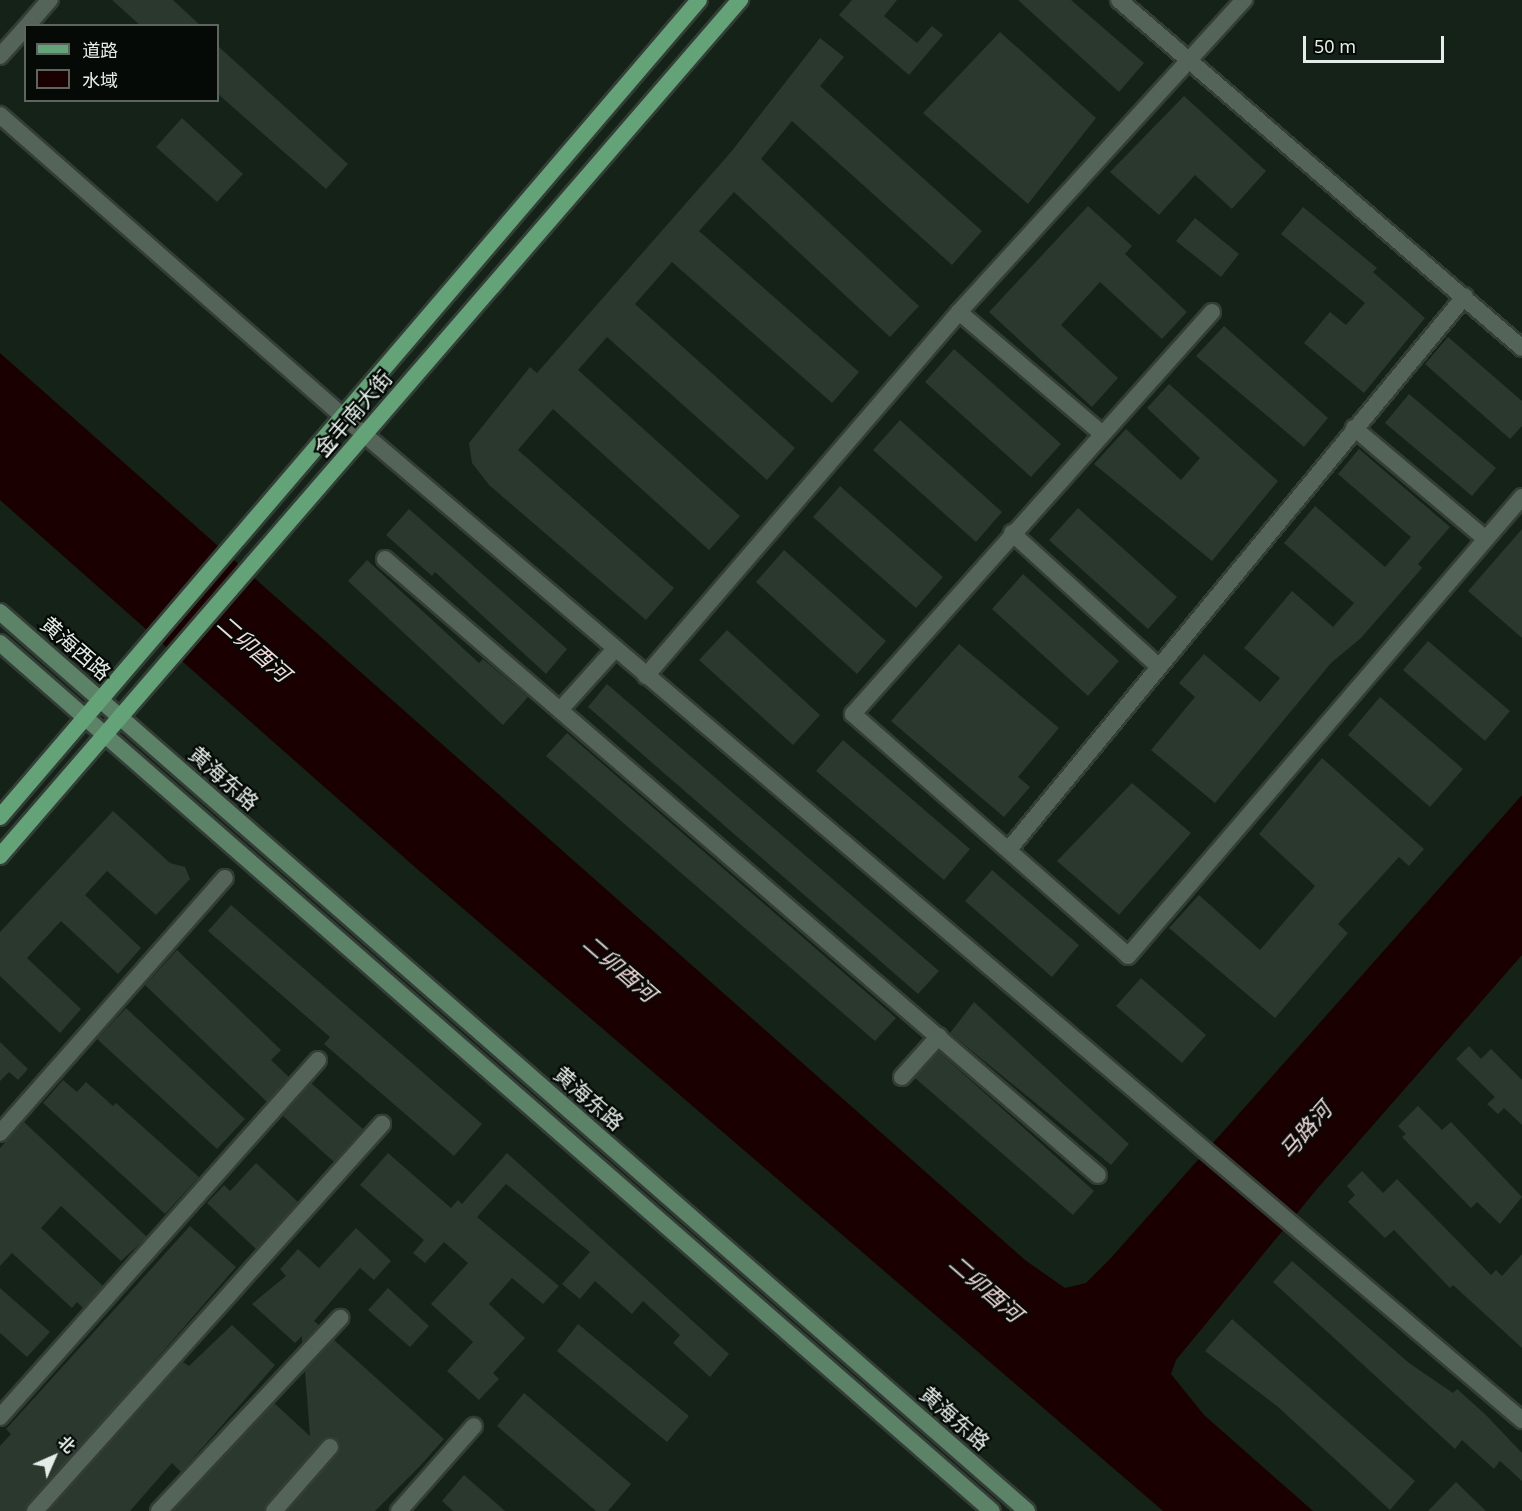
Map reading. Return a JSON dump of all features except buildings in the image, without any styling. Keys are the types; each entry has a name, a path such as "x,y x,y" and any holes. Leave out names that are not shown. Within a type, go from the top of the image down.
{"main road":[{"name":"金丰南大街","path":"0,817 345,418 566,150 699,0"},
{"name":"金丰南大街","path":"0,856 107,736 364,434 740,0"},
{"name":"黄海西路","path":"0,612 122,718"},
{"path":"0,644 992,1511"},
{"name":"黄海东路","path":"122,718 1027,1511"}],"street":[{"path":"28,24 50,0"},
{"path":"1119,0 1465,296 1522,348"},
{"path":"646,676 959,312 1244,0"},
{"path":"0,56 24,28"},
{"path":"0,115 345,418 1194,1144 1522,1420"},
{"path":"1010,848 1157,665 1465,296"},
{"path":"959,312 1101,433"},
{"path":"1212,312 1012,532 852,714 1010,848 1128,956 1522,497"},
{"path":"1354,428 1486,539"},
{"path":"1012,532 1157,665"},
{"path":"385,559 1098,1175"},
{"path":"560,710 615,649"},
{"path":"0,1133 225,878"},
{"path":"902,1077 939,1036"},
{"path":"0,1417 318,1060"},
{"path":"35,1511 382,1124"},
{"path":"159,1511 340,1318"},
{"path":"399,1511 474,1426"},
{"path":"274,1511 330,1447"}],"water":[{"path":"0,353 1025,1260 1065,1288 1086,1283 1110,1259 1522,795 1522,955 1317,1189 1176,1360 1171,1374 1204,1415 1313,1511 1163,1511 416,868 0,500"}],"water label":[{"name":"二卯酉河","path":"254,648"},
{"name":"二卯酉河","path":"620,968"},
{"name":"马路河","path":"1305,1130"},
{"name":"二卯酉河","path":"986,1288"}]}
